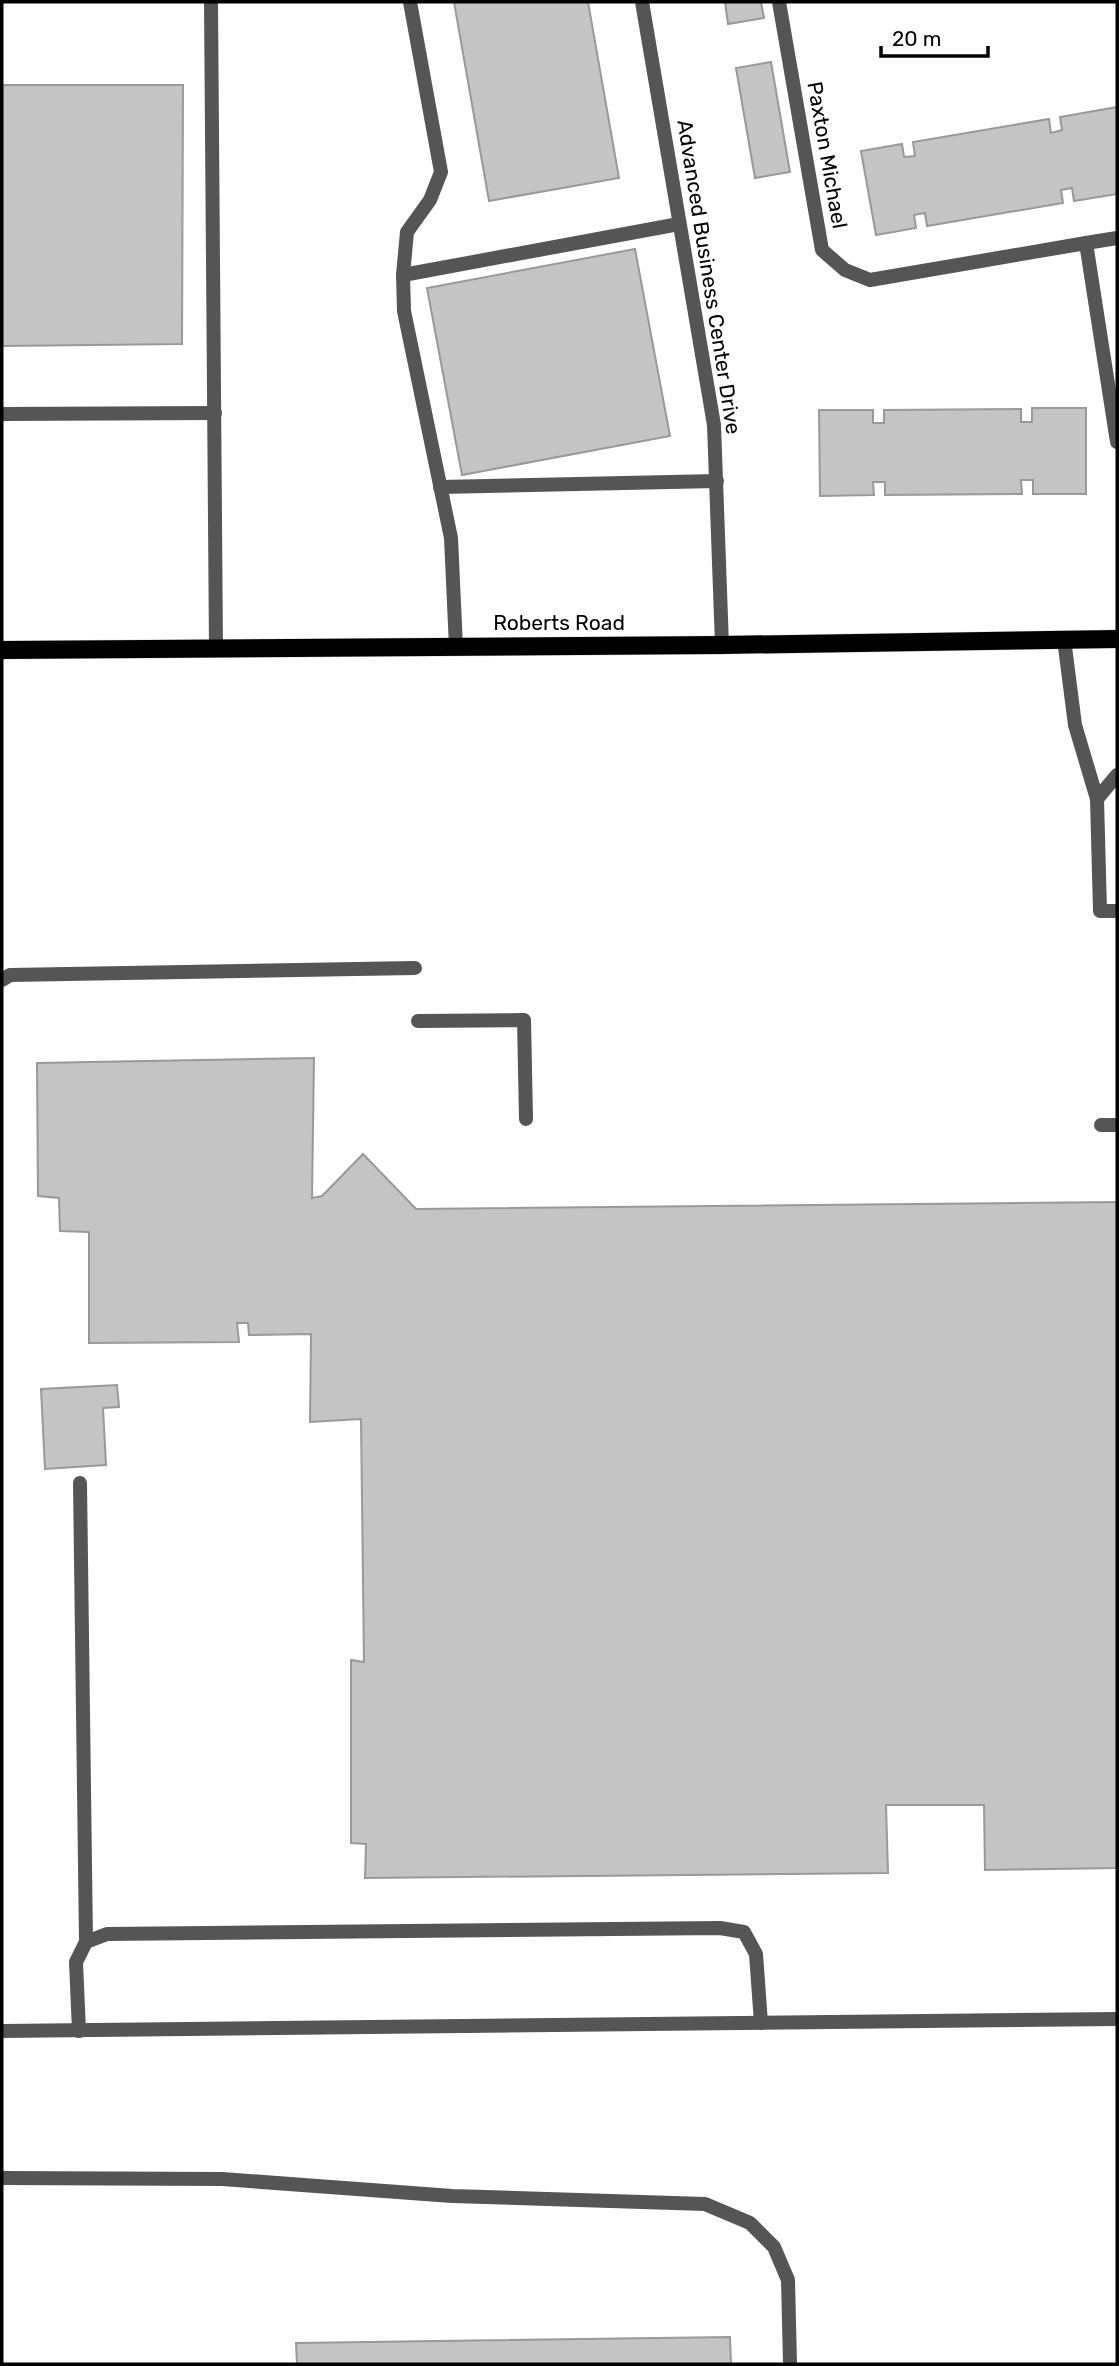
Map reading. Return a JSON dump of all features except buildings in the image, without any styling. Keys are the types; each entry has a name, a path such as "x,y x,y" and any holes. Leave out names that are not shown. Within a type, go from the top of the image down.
{"main road":[{"name":"Roberts Road","path":"2,650 722,645 1117,639"}],"lane":[{"path":"211,2 216,649"},
{"path":"410,2 441,172 430,200 407,232 403,275 404,311 451,538 456,646"},
{"name":"Advanced Business Center Drive","path":"642,2 714,425 722,645"},
{"name":"Paxton Michael","path":"779,2 822,250 845,270 870,280 1117,238"},
{"path":"403,275 680,224"},
{"path":"1086,243 1117,442"},
{"path":"2,414 215,413"},
{"path":"440,487 717,481"},
{"path":"1064,639 1075,725 1097,799 1100,911 1117,911"},
{"path":"1097,799 1117,775"},
{"path":"2,980 10,975 415,968"},
{"path":"418,1021 524,1020 526,1119"},
{"path":"1101,1125 1117,1125"},
{"path":"79,2031 76,1962 86,1942 80,1483"},
{"path":"86,1942 107,1934 720,1928 744,1932 757,1954 761,2023"},
{"path":"2,2031 1117,2019"},
{"path":"2,2178 222,2179 452,2196 705,2204 750,2223 774,2247 788,2280 790,2364"}]}
